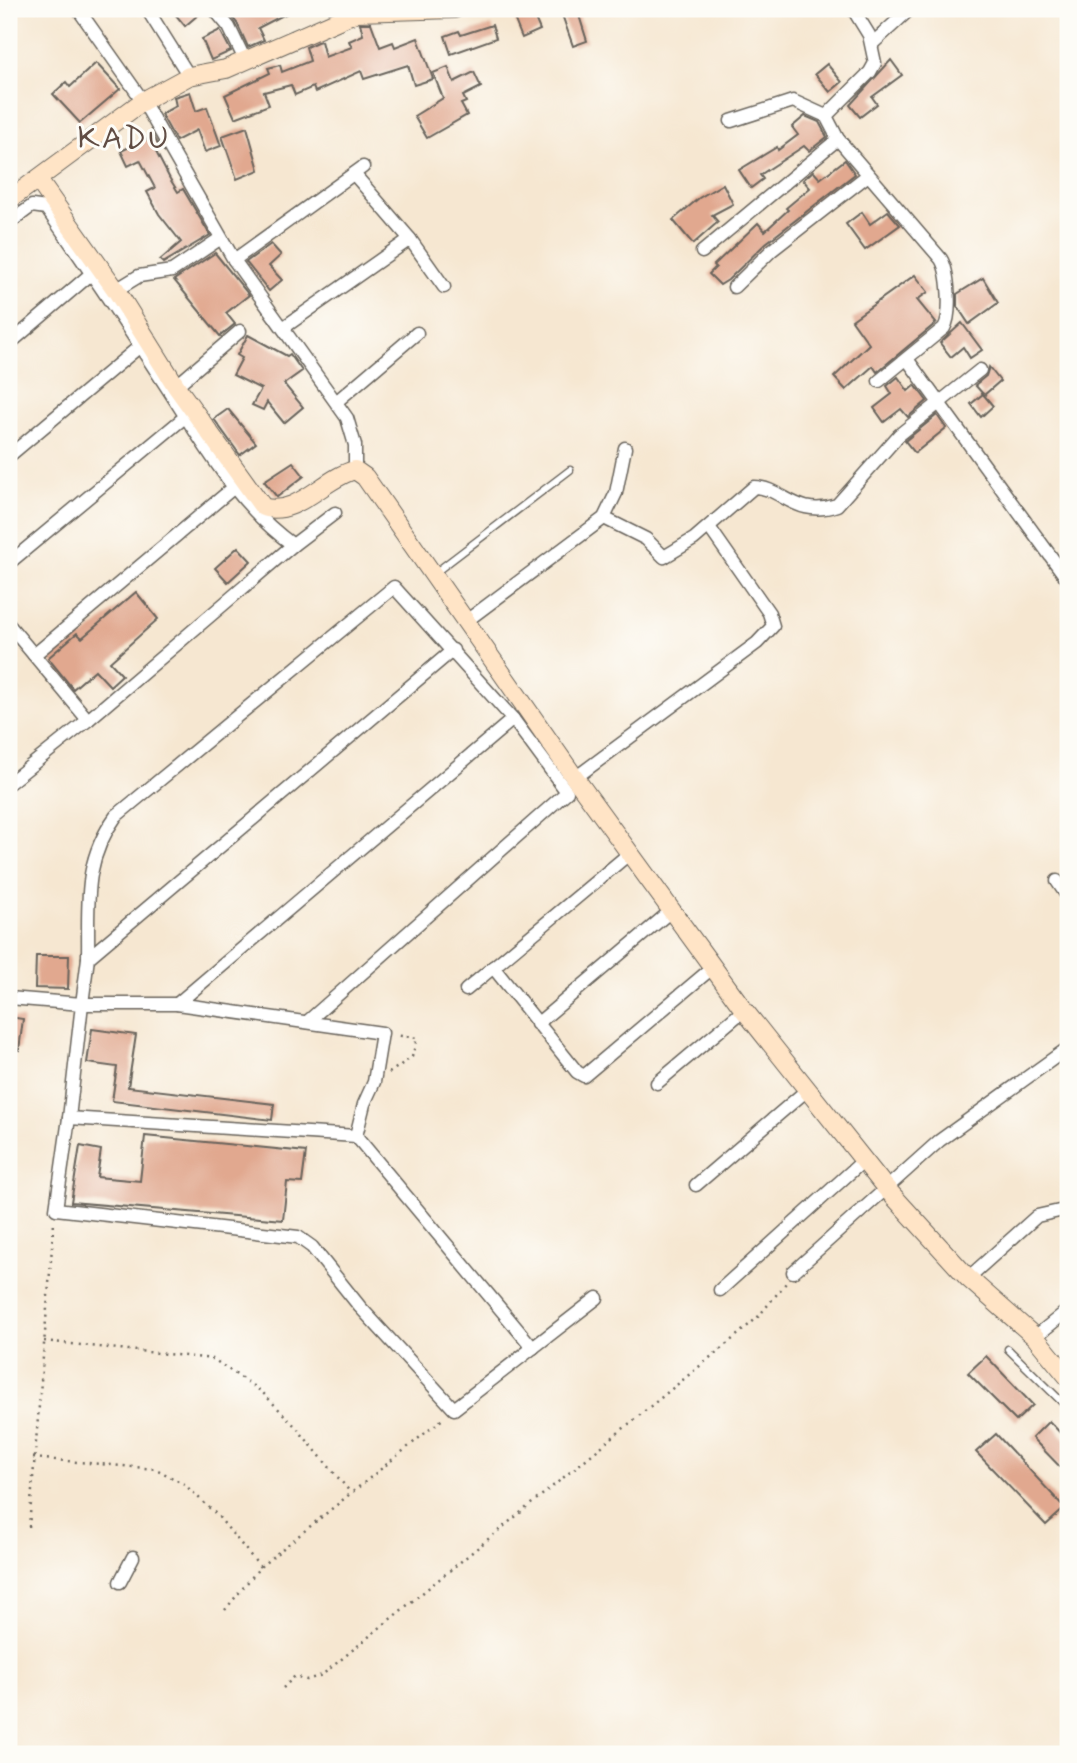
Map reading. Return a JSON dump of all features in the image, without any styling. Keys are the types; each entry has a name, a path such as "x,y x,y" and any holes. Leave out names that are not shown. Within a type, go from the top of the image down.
{"street":[{"path":"78,9 143,101 234,260 336,402 352,432 355,470"},
{"path":"147,9 189,76"},
{"path":"214,9 229,27 245,60"},
{"path":"10,196 38,180 143,101 189,76 226,69 357,12 455,9"},
{"path":"826,116 873,68 872,44 853,9"},
{"path":"872,44 910,9"},
{"path":"730,121 793,101 826,116 838,139 906,216 946,267 948,321 879,381"},
{"path":"702,252 838,139"},
{"path":"234,260 359,171 444,287"},
{"path":"734,287 772,250 868,175"},
{"path":"38,180 116,290 176,386 263,507 284,508 342,473 355,470 365,477 575,778 744,1010 885,1187 968,1278 1035,1337 1062,1387"},
{"path":"9,223 32,206 46,208 92,272 233,488 265,525 293,545"},
{"path":"116,290 139,276 172,271 220,238"},
{"path":"284,328 410,239"},
{"path":"9,344 92,272"},
{"path":"176,386 240,331"},
{"path":"336,402 417,333"},
{"path":"9,456 140,346"},
{"path":"907,359 1068,580"},
{"path":"604,518 641,536 664,557 709,527 754,487 802,507 828,508 837,505 865,477 883,450 981,370"},
{"path":"9,563 186,416"},
{"path":"466,622 604,518 616,493 625,448"},
{"path":"34,655 233,488"},
{"path":"9,783 88,720 293,545 335,513"},
{"path":"575,778 757,643 773,626 769,613 709,527"},
{"path":"307,1022 566,792 513,719 399,590 389,588 116,816 100,838 93,855 88,958 55,1209 298,1237 312,1247 360,1307 454,1409 597,1298"},
{"path":"9,625 88,720"},
{"path":"88,958 453,650"},
{"path":"177,1004 513,719"},
{"path":"466,990 630,853"},
{"path":"1057,881 1068,897"},
{"path":"537,1024 672,910"},
{"path":"493,967 577,1072 584,1076 712,968"},
{"path":"9,998 82,1004 177,1004 382,1032 374,1082 364,1104 356,1136"},
{"path":"657,1083 744,1010"},
{"path":"793,1272 939,1141 1068,1048"},
{"path":"696,1185 807,1090"},
{"path":"69,1118 356,1136 533,1348"},
{"path":"720,1290 864,1160"},
{"path":"968,1278 1037,1216 1068,1209"},
{"path":"1035,1337 1068,1310"},
{"path":"121,1582 133,1557"}],"lane":[{"path":"431,575 570,470"},
{"path":"1008,1349 1062,1387 1068,1408"}],"path":[{"path":"374,1082 412,1057 417,1038 382,1032"},
{"path":"29,1527 55,1209"},
{"path":"283,1688 295,1676 307,1680 322,1675 734,1338 779,1294 793,1272"},
{"path":"44,1341 213,1359 262,1392 296,1426 351,1493"},
{"path":"225,1610 260,1567 454,1409"},
{"path":"33,1458 156,1469 184,1484 217,1515 260,1567"}],"building":[{"path":"171,9 205,9 185,26"},
{"path":"225,9 295,9 258,28 264,40 248,47 237,23"},
{"path":"531,9 540,30 522,38 512,13"},
{"path":"560,9 577,9 587,41 573,46"},
{"path":"360,23 371,23 380,47 393,42 395,47 418,38 433,79 414,85 408,65 364,79 361,71 315,92 313,87 295,95 291,85 264,92 269,105 235,118 225,95 270,73 268,68 280,65 282,72 310,61 306,47 317,42 321,41 325,57 352,47 349,41 363,35"},
{"path":"492,25 496,38 451,54 445,36 459,31 461,35"},
{"path":"220,30 231,51 211,60 202,39"},
{"path":"891,60 902,75 872,97 877,104 860,117 850,105"},
{"path":"96,63 120,89 80,123 53,94 66,82 70,87"},
{"path":"827,64 842,82 830,92 815,74"},
{"path":"448,67 454,82 474,72 481,87 463,96 466,102 461,104 467,115 427,138 414,116 443,98 433,73"},
{"path":"190,92 196,111 207,107 221,146 205,152 197,130 176,141 161,114 176,106 174,97"},
{"path":"805,116 819,122 827,137 809,151 804,146 760,175 763,179 751,188 739,170 777,147 778,150 798,135 792,127"},
{"path":"247,127 259,170 237,179 222,136"},
{"path":"153,136 161,150 156,152 170,179 178,192 183,189 210,235 163,263 160,260 181,242 159,214 147,192 155,188 140,160 128,166 121,151"},
{"path":"845,160 855,174 766,243 728,280 720,285 709,274 716,267 714,265 758,223 765,231 788,210 786,208 810,188 803,180 813,171 820,179"},
{"path":"723,184 733,204 712,215 718,222 693,244 673,220 699,198"},
{"path":"888,211 900,225 865,250 846,224 862,212 870,224"},
{"path":"271,244 281,255 269,266 282,280 269,291 246,262"},
{"path":"215,253 249,295 226,313 235,324 220,336 174,280"},
{"path":"915,275 928,292 917,300 936,323 877,372 873,366 846,390 834,377 869,344 852,320"},
{"path":"983,278 998,303 969,324 957,306 957,294"},
{"path":"962,323 982,350 970,358 963,347 951,357 940,343"},
{"path":"248,335 287,356 290,354 302,371 284,384 303,407 284,423 267,402 263,410 252,405 261,389 233,375 242,358 237,355"},
{"path":"989,367 1000,381 984,395 975,385 986,376"},
{"path":"898,377 908,391 915,385 927,401 908,417 901,409 884,422 874,408 892,394 887,386"},
{"path":"983,394 993,406 981,417 971,404"},
{"path":"228,409 256,443 240,455 214,419"},
{"path":"937,415 946,428 915,453 905,441"},
{"path":"293,462 304,476 277,497 264,481"},
{"path":"238,547 251,561 228,582 215,568"},
{"path":"136,592 158,619 110,662 122,675 110,686 95,670 73,689 48,658 77,633 82,638"},
{"path":"36,956 69,956 68,989 35,988"},
{"path":"9,1017 23,1019 19,1050 9,1048"},
{"path":"92,1029 136,1035 128,1087 274,1104 272,1120 112,1101 117,1067 87,1063"},
{"path":"145,1136 306,1152 302,1183 287,1182 283,1220 71,1202 80,1146 101,1150 97,1177 140,1181"},
{"path":"986,1356 1033,1405 1016,1421 968,1373"},
{"path":"1049,1421 1068,1441 1068,1475 1032,1438"},
{"path":"996,1434 1065,1508 1046,1525 976,1452"}],"district":[{"name":"KADU","path":"124,137"}]}
